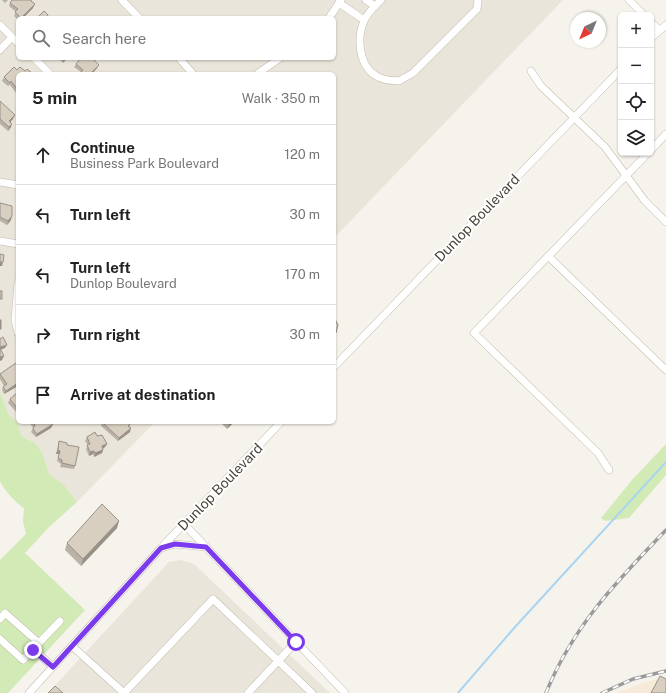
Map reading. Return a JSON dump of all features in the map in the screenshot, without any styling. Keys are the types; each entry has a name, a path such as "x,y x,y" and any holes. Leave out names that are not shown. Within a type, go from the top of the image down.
{"street":[{"path":"122,0 137,16"},
{"path":"366,0 375,6"},
{"path":"381,0 364,20 359,45 363,60 370,71 380,78 399,81 413,72 478,8 478,0"},
{"path":"629,0 641,12"},
{"path":"330,16 340,1 364,20"},
{"path":"0,25 16,40"},
{"path":"654,25 659,30"},
{"path":"654,35 666,25"},
{"path":"0,50 12,37"},
{"path":"36,60 48,72"},
{"path":"180,60 191,72"},
{"path":"260,72 277,60"},
{"path":"531,71 541,86 604,147 645,201 666,222"},
{"name":"Dunlop Boulevard","path":"336,365 618,72"},
{"path":"654,147 666,134"},
{"path":"609,470 598,452 474,332 645,156"},
{"path":"0,182 16,185"},
{"path":"0,241 16,244"},
{"path":"548,256 666,370"},
{"path":"16,308 16,324"},
{"name":"Dunlop Boulevard","path":"29,693 161,548 279,424"},
{"path":"184,524 345,693"},
{"path":"161,548 175,544 206,547"},
{"path":"72,646 124,693 213,599 312,693"},
{"path":"0,619 5,613 39,643"},
{"path":"0,639 23,660 60,621"},
{"path":"248,693 296,642"},
{"path":"33,650 53,667"}],"shaded area":[{"path":"0,0 563,0 336,236 336,72 16,72 16,422 8,415 0,392"},
{"path":"18,424 153,424 77,502 64,485 49,474 43,454 35,443 21,436"},
{"path":"181,560 194,564 330,693 48,693 169,562"},
{"path":"666,677 666,693 617,693 642,683"}],"green space":[{"path":"0,392 8,414 16,422 16,424 18,424 21,436 35,443 43,454 49,474 64,485 77,502 49,527 25,553 85,610 8,693 0,693 0,560 26,534 23,521 24,508 10,496 0,481"},
{"path":"666,444 666,475 629,518 605,521 601,518 632,480"}],"building":[{"path":"12,0 31,0 35,4 23,16 19,16 15,12 18,9 10,3"},
{"path":"44,11 48,15 48,16 39,16"},
{"path":"79,60 94,60 99,65 92,72 81,72 83,70 76,64"},
{"path":"14,67 17,70 20,67 25,71 27,69 31,72 16,72 16,87 11,81 10,83 4,77"},
{"path":"0,101 15,115 9,121 12,124 9,127 0,119"},
{"path":"0,203 12,206 12,216 8,221 0,217"},
{"path":"0,254 4,255 3,262 0,262"},
{"path":"0,291 2,291 2,299 0,299"},
{"path":"336,321 338,325 336,333"},
{"path":"3,337 7,345 0,347 0,339"},
{"path":"0,348 4,356 0,357"},
{"path":"16,363 16,384 6,391 3,387 7,384 0,374"},
{"path":"16,394 16,406 10,399"},
{"path":"34,424 53,424 37,434 33,429"},
{"path":"104,424 130,424 128,426 131,428 119,438"},
{"path":"95,432 97,436 102,435 107,444 102,446 103,450 95,453 94,451 90,452 87,445 90,444 87,437"},
{"path":"59,441 67,443 67,445 79,447 75,466 62,463 62,460 58,458 60,451 58,450"},
{"path":"102,504 119,521 83,559 67,543"},
{"path":"660,676 666,679 666,693 651,693"},
{"path":"55,686 63,693 48,693"}],"waterway":[{"path":"458,693 515,627 666,462"}],"railway":[{"path":"546,693 569,646 583,625 614,586 666,530"},
{"path":"602,693 633,679 666,671"}],"route":[{"path":"33,650 53,667 161,548 175,544 188,544 206,547 296,642"}]}
